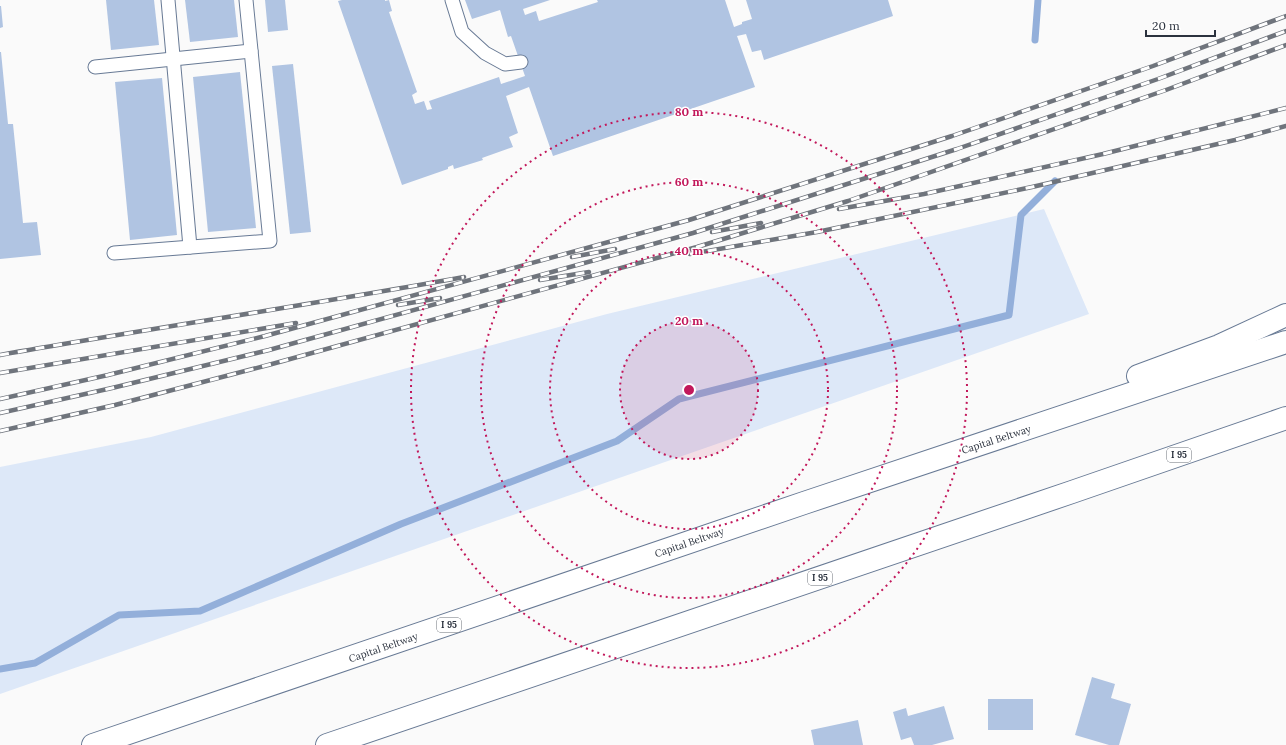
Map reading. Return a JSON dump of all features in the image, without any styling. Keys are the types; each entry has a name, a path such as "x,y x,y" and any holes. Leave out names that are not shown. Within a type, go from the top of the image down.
{"highway":[{"path":"804,503 1212,348 1286,316"},
{"name":"Capital Beltway","path":"93,745 453,624 804,503 1286,342"},
{"name":"I 95","path":"327,745 1286,418"},
{"path":"1072,492 1286,432"}],"lane":[{"path":"168,0 190,247"},
{"path":"114,253 270,241 246,0"},
{"path":"452,0 462,32 485,53 505,64 520,62"},
{"path":"95,67 251,51"}],"shaded area":[{"path":"1044,209 1089,314 0,694 0,467 151,437 607,314"}],"building":[{"path":"106,0 154,0 159,45 111,50"},
{"path":"185,0 234,0 238,37 190,42"},
{"path":"265,0 285,0 288,30 268,32"},
{"path":"389,0 392,11 389,12 417,92 412,95 415,104 424,101 427,110 432,109 429,101 499,77 501,84 525,76 511,36 508,37 500,10 472,19 465,0 550,0 523,9 525,15 536,11 539,21 598,2 597,0 725,0 734,27 742,24 742,22 752,19 746,0 888,0 893,16 764,60 761,50 752,52 746,34 737,36 755,87 553,156 529,87 506,96 518,133 509,137 513,147 482,158 483,160 454,169 453,165 448,167 448,169 402,185 338,1"},
{"path":"0,6 3,27 0,28"},
{"path":"0,52 8,124 13,124 23,223 37,222 41,255 0,259"},
{"path":"293,64 311,232 290,234 272,66"},
{"path":"240,72 256,228 208,232 193,77"},
{"path":"162,78 177,235 130,240 115,82"},
{"path":"1092,677 1115,684 1111,698 1131,704 1119,745 1109,745 1075,735"},
{"path":"988,699 1033,699 1033,730 988,730"},
{"path":"944,706 954,739 932,745 914,745 911,737 901,740 893,712 906,708 908,716"},
{"path":"858,720 863,745 814,745 811,730"}],"waterway":[{"path":"1035,40 1038,0"},
{"path":"0,669 35,663 119,615 200,611 401,524 617,441 679,399 1009,315 1021,215 1055,181"}],"railway":[{"path":"0,399 108,375 265,336 689,220 952,136 1153,66 1286,16"},
{"path":"0,413 269,350 693,233 957,149 1158,79 1286,31"},
{"path":"0,431 115,405 272,364 697,247 848,201 1166,90 1286,45"},
{"path":"839,209 924,194 1103,154 1286,108"},
{"path":"690,254 817,232 1032,187 1235,140 1286,126"},
{"path":"712,232 761,223"},
{"path":"572,257 615,249"},
{"path":"540,280 589,272"},
{"path":"0,355 464,277"},
{"path":"398,305 440,298"},
{"path":"0,373 296,323"}]}
